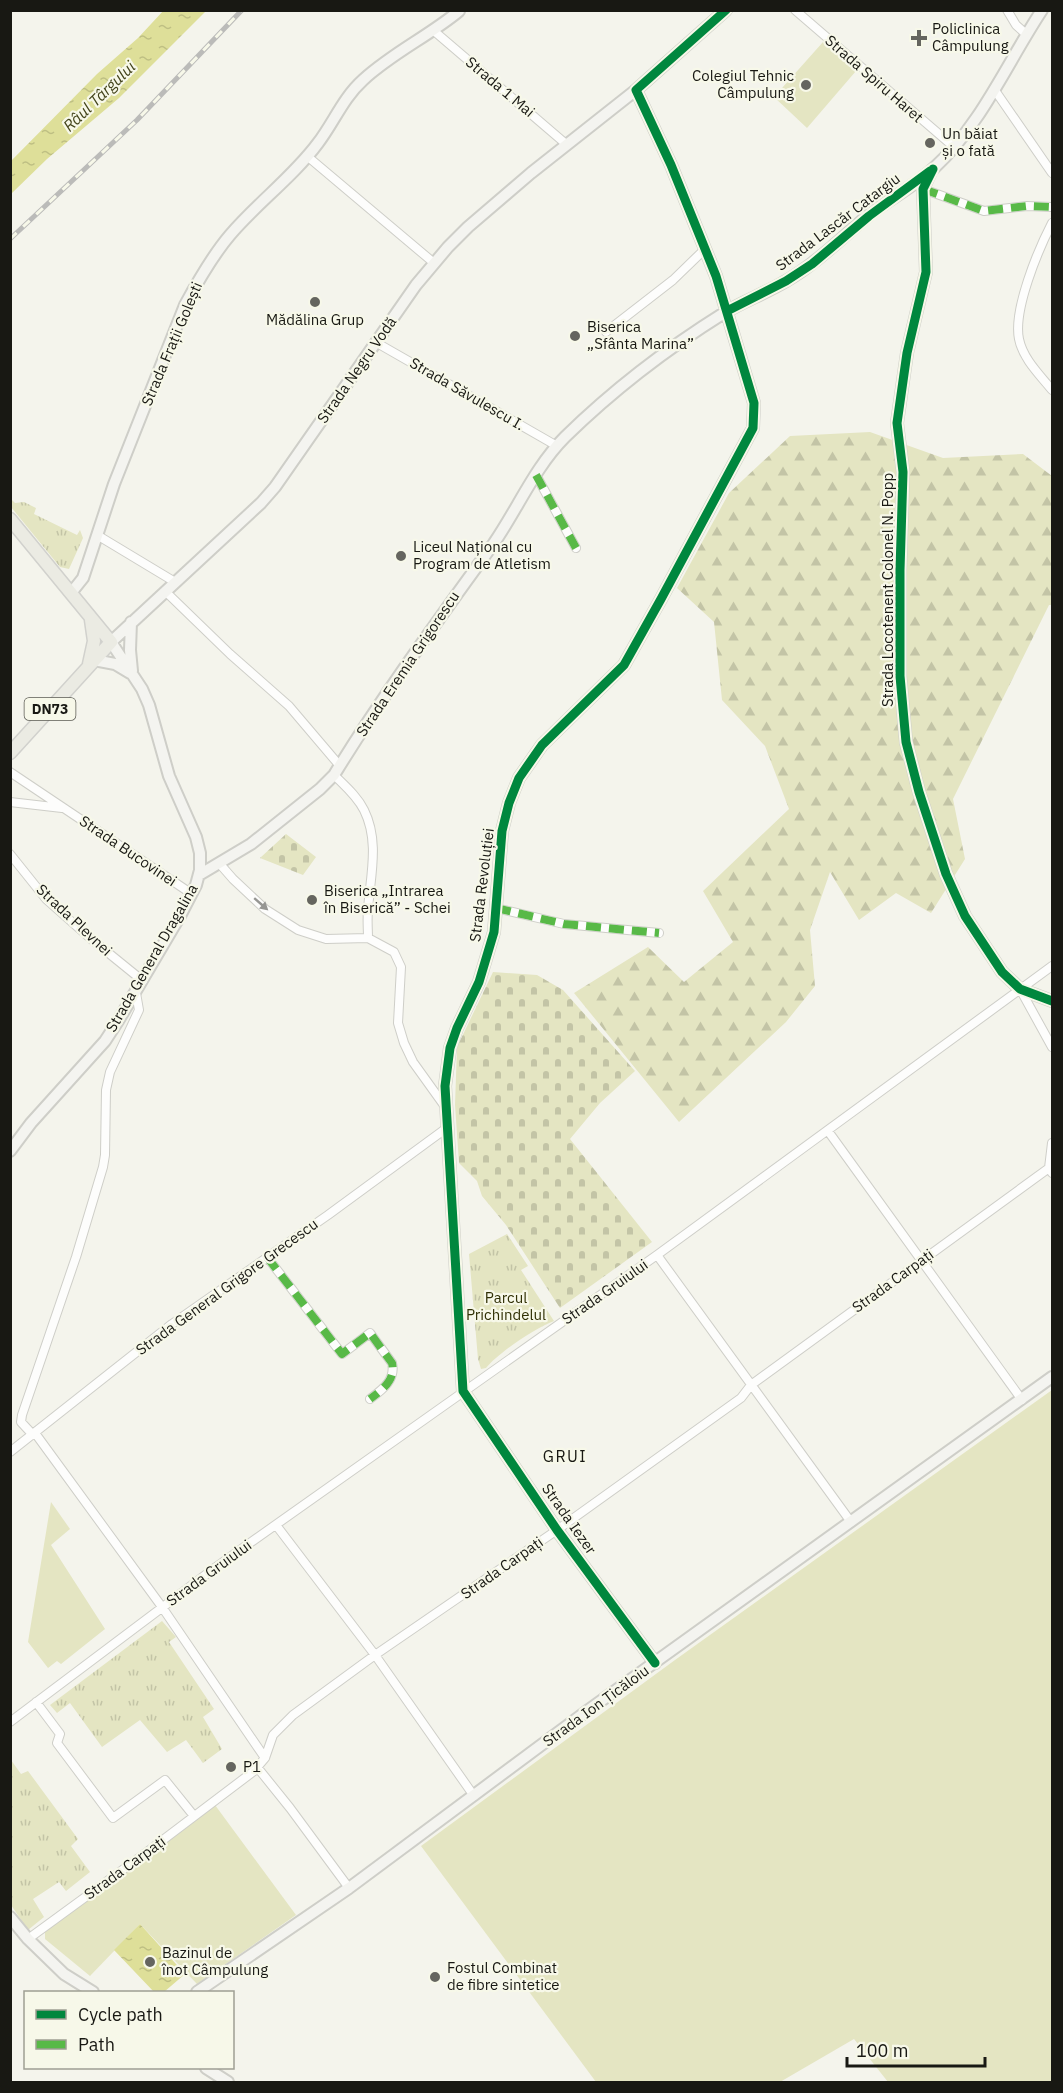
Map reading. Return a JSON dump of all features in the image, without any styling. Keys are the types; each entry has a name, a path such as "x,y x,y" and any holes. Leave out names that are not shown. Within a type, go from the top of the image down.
{"main road":[{"path":"10,519 111,642"},
{"path":"90,615 94,629 92,662"},
{"name":"Strada Negru Vodă","path":"10,753 111,642"}],"street":[{"path":"459,11 470,10"},
{"name":"Strada Negru Vodă","path":"111,642 261,503 275,487 416,285 468,227 566,144 636,90 726,10"},
{"name":"Strada Spiru Haret","path":"795,10 954,147"},
{"path":"1007,10 1026,34"},
{"name":"Strada Lascăr Catargiu","path":"727,311 786,281 812,264 868,216 933,169 976,120 1042,10"},
{"name":"Strada Frații Golești","path":"71,593 82,578 114,484 185,305 199,279 231,234 319,142 342,104 361,81 381,64 434,31 459,11"},
{"name":"Strada 1 Mai","path":"434,31 566,144"},
{"path":"994,89 1053,173"},
{"name":"Strada Revoluției","path":"463,1391 445,1086 450,1048 487,962 494,932 502,831 509,803 519,778 542,745 624,665 753,428 753,404 716,276 671,165 636,90"},
{"path":"307,156 434,263"},
{"name":"Strada Locotenent Colonel N. Popp","path":"933,169 923,189 926,272 907,353 897,423 903,472 900,676 906,742 919,792 946,874 965,916 1002,972 1020,989 1053,1001"},
{"path":"923,189 984,211 1027,206 1053,207"},
{"path":"1053,224 1033,268 1017,324 1019,341 1027,358 1053,390"},
{"path":"606,332 673,280 705,249"},
{"name":"Strada Eremia Grigorescu","path":"199,875 252,844 320,789 337,771 557,446 623,386 680,342 727,311"},
{"name":"Strada Săvulescu I.","path":"377,343 557,446"},
{"path":"536,475 576,548"},
{"path":"97,535 176,582"},
{"path":"166,592 230,654 289,706 364,808 374,842 368,938"},
{"path":"131,622 130,650 133,674"},
{"name":"Strada General Dragalina","path":"10,1151 51,1100 105,1041 136,993 192,894 199,875 200,853 196,837 169,776 150,705 133,674 111,642"},
{"path":"92,662 115,663 133,674"},
{"name":"Strada Bucovinei","path":"10,772 192,894"},
{"name":"Strada Bucovinei","path":"10,802 64,808"},
{"name":"Strada Plevnei","path":"10,854 46,899 142,981"},
{"path":"219,863 266,909 298,930 326,939 368,938 394,952 401,967 398,1023 404,1043 413,1062 446,1109"},
{"path":"496,909 564,924 659,933"},
{"name":"Strada Gruiului","path":"10,1722 162,1607 657,1255 1053,966"},
{"path":"1020,989 1053,1047"},
{"path":"136,993 139,1010 135,1023 110,1072 106,1090 103,1167 76,1257 21,1422 34,1434 162,1607 265,1758"},
{"name":"Strada General Grigore Grecescu","path":"10,1452 172,1324 448,1127"},
{"path":"828,1131 1022,1400"},
{"path":"1051,1170 1053,1143"},
{"name":"Strada Carpați","path":"28,1939 257,1767 265,1758 273,1735 293,1715 741,1398 751,1385 921,1260 1051,1170"},
{"path":"657,1255 850,1522"},
{"path":"267,1257 342,1354 370,1334 392,1363 393,1369 387,1386 370,1399"},
{"name":"Strada Ion Țicăloiu","path":"198,1991 349,1888 587,1710 1053,1377"},
{"name":"Strada Iezer","path":"463,1391 557,1530 655,1663"},
{"path":"276,1525 375,1655 474,1796"},
{"path":"36,1702 60,1734 57,1743 112,1818 165,1780 194,1816"},
{"path":"257,1767 349,1888"},
{"path":"10,1917 28,1939 64,1974 91,1991"},
{"path":"209,2069 228,2082"}],"green space":[{"path":"823,42 856,71 807,128 774,97"},
{"path":"870,432 943,458 1023,454 1052,476 1052,605 1049,605 953,799 965,859 931,913 896,893 859,920 830,872 810,930 815,986 786,1022 679,1122 574,993 648,947 684,982 733,942 703,891 789,809 765,746 722,700 714,622 677,588 729,493 790,436"},
{"path":"11,499 15,503 24,502 36,508 34,514 77,535 80,530 83,538 69,569 60,567 11,507"},
{"path":"286,834 316,857 303,875 260,858"},
{"path":"493,972 537,975 563,990 635,1071 600,1103 570,1139 652,1242 560,1308 506,1225 482,1196 477,1181 459,1163 455,1105 457,1047"},
{"name":"Parcul Prichindelul","path":"507,1234 528,1266 521,1270 554,1321 517,1342 486,1368 481,1369 478,1359 469,1254"},
{"path":"1052,1390 1052,2082 888,2082 854,2039 780,2082 596,2082 421,1846 675,1660"},
{"path":"51,1502 70,1529 51,1545 105,1629 61,1664 57,1661 48,1668 28,1642"},
{"path":"162,1621 176,1637 169,1642 214,1709 203,1717 222,1749 203,1763 186,1740 167,1752 140,1720 102,1747 70,1703 57,1713 50,1705"},
{"path":"11,1760 21,1774 28,1771 78,1839 71,1846 90,1872 66,1891 59,1882 33,1899 44,1917 28,1930 11,1905"},
{"path":"215,1805 296,1915 197,1984 140,1924 90,1976 45,1939 45,1931"}],"water":[{"name":"Râul Târgului","path":"164,10 206,11 119,98 47,159 11,194 11,161"},
{"name":"Bazinul de înot Câmpulung","path":"140,1924 185,1974 165,1991 153,1991 114,1950"}],"railway":[{"path":"10,239 137,120 242,10"}],"marked path":[{"path":"923,189 984,211 1027,206 1052,207"},
{"path":"536,475 576,548"},
{"path":"496,908 564,924 659,933"},
{"path":"267,1257 342,1354 370,1333 392,1363 390,1379 370,1399"}],"cycle path":[{"path":"655,1663 557,1530 463,1391 445,1086 450,1048 479,982 494,932 502,831 509,803 519,778 542,745 624,665 753,428 754,403 716,276 671,165 636,90 726,10"},
{"path":"933,169 923,189 926,272 907,353 897,423 903,472 900,676 906,742 919,792 946,874 965,916 1002,972 1020,989 1052,1001"},
{"path":"727,311 786,281 812,264 869,216 930,171"}],"place":[{"name":"Policlinica Câmpulung","path":"919,38"},
{"name":"Colegiul Tehnic Câmpulung","path":"806,85"},
{"name":"Un băiat și o fată","path":"930,143"},
{"name":"Mădălina Grup","path":"315,302"},
{"name":"Biserica „Sfânta Marina”","path":"575,336"},
{"name":"Liceul Național cu Program de Atletism","path":"401,556"},
{"name":"Biserica „Intrarea în Biserică” - Schei","path":"312,900"},
{"name":"P1","path":"231,1767"},
{"name":"Bazinul de înot Câmpulung","path":"150,1962"},
{"name":"Fostul Combinat de fibre sintetice","path":"435,1977"}],"district":[{"name":"GRUI","path":"565,1456"}]}
